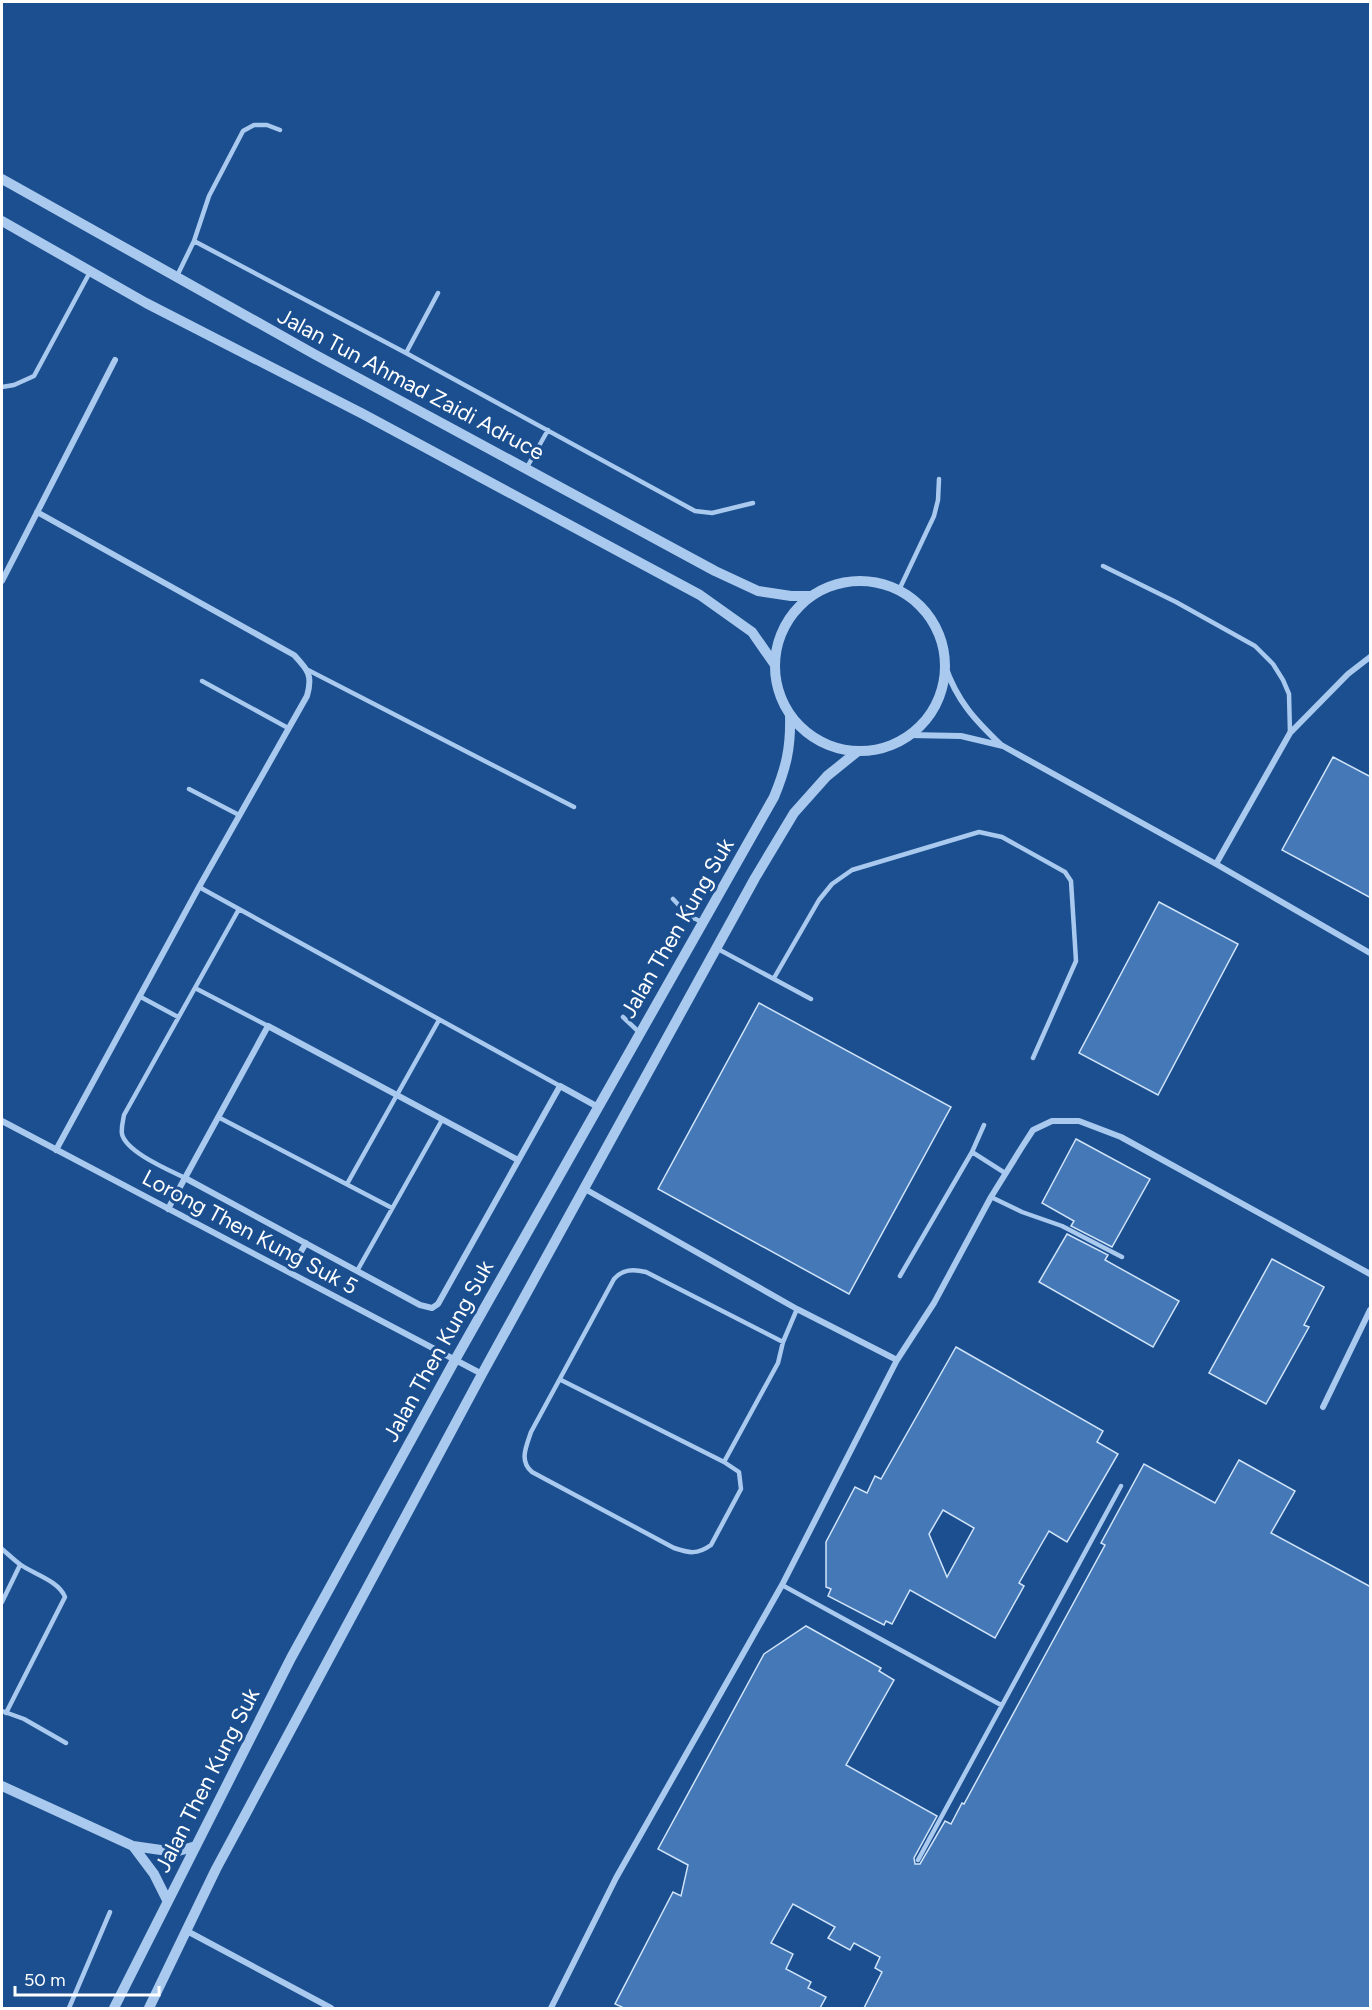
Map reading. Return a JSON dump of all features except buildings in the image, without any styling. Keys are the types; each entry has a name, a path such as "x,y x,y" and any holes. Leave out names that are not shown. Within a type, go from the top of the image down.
{"street":[{"name":"Jalan Tun Ahmad Zaidi Adruce","path":"2,179 175,278 715,572 758,591 790,596 811,596"},
{"path":"2,221 146,303 363,414 700,596 752,632 775,665"},
{"path":"2,581 115,360"},
{"path":"37,512 294,655 308,670 311,684 307,696 238,816 56,1150"},
{"path":"945,666 941,693 928,717 909,735 885,747 858,751 839,749 820,742 803,730 790,715 778,691 775,665 779,638 792,615 811,596 831,585 854,580 877,582 899,590 919,603 933,622 942,643 945,666 951,685 974,719 1002,746 1371,953"},
{"path":"1216,864 1290,733 1348,674 1371,657"},
{"name":"Jalan Then Kung Suk","path":"114,2008 291,1658 455,1360 774,798 784,771 791,740 790,715"},
{"path":"909,735 961,736 1002,746"},
{"name":"Jalan Then Kung Suk","path":"149,2008 216,1869 482,1374 755,878 794,813 827,776 858,751"},
{"path":"168,1209 268,1026 518,1161"},
{"path":"185,1178 420,1305 432,1308 438,1304 560,1086 598,1107"},
{"path":"551,2008 616,1878 782,1585 897,1360 934,1303 991,1197 1033,1130 1052,1121 1079,1120 1121,1137 1371,1274"},
{"name":"Lorong Then Kung Suk 5","path":"2,1121 482,1374"},
{"path":"585,1189 797,1309 897,1360"},
{"path":"289,1272 306,1243"},
{"path":"1323,1407 1371,1310"},
{"path":"2,1786 133,1846 175,1852 196,1846"},
{"path":"133,1846 154,1874 167,1900"},
{"path":"187,1930 331,2008"}],"lane":[{"path":"175,278 194,241 209,196 243,131 254,126 267,125 280,130"},
{"path":"194,241 406,353 695,511 712,513 753,503"},
{"path":"2,387 14,385 34,376 90,272"},
{"path":"406,353 438,293"},
{"path":"526,469 548,430"},
{"path":"899,590 934,516 938,500 939,479"},
{"path":"1103,566 1176,602 1255,646 1273,664 1289,694 1290,733"},
{"path":"308,670 574,807"},
{"path":"202,681 288,728"},
{"path":"189,789 238,816"},
{"path":"774,978 819,900 832,884 852,870 979,832 1002,837 1065,872 1071,880 1076,961 1034,1058"},
{"path":"199,887 560,1086"},
{"path":"673,899 689,916 702,922"},
{"path":"185,1178 134,1151 127,1144 122,1134 124,1115 239,909"},
{"path":"716,948 812,999"},
{"path":"195,988 268,1026"},
{"path":"139,996 178,1017"},
{"path":"623,1017 640,1033"},
{"path":"347,1184 439,1020"},
{"path":"218,1117 392,1208"},
{"path":"357,1271 442,1120"},
{"path":"900,1276 972,1152 984,1125"},
{"path":"972,1152 1005,1173"},
{"path":"991,1197 1022,1212 1062,1226 1122,1257"},
{"path":"561,1380 724,1462 739,1472 741,1489 711,1545 703,1551 691,1554 674,1548 532,1472 526,1467 524,1460 531,1432 619,1273 629,1270 646,1272 783,1342"},
{"path":"724,1462 778,1363 783,1342 797,1309"},
{"path":"918,1860 1121,1486"},
{"path":"2,1549 20,1565 57,1586 64,1597 4,1712 34,1724 66,1743"},
{"path":"2,1602 20,1565"},
{"path":"782,1585 1001,1705"},
{"path":"69,2008 110,1912"}]}
